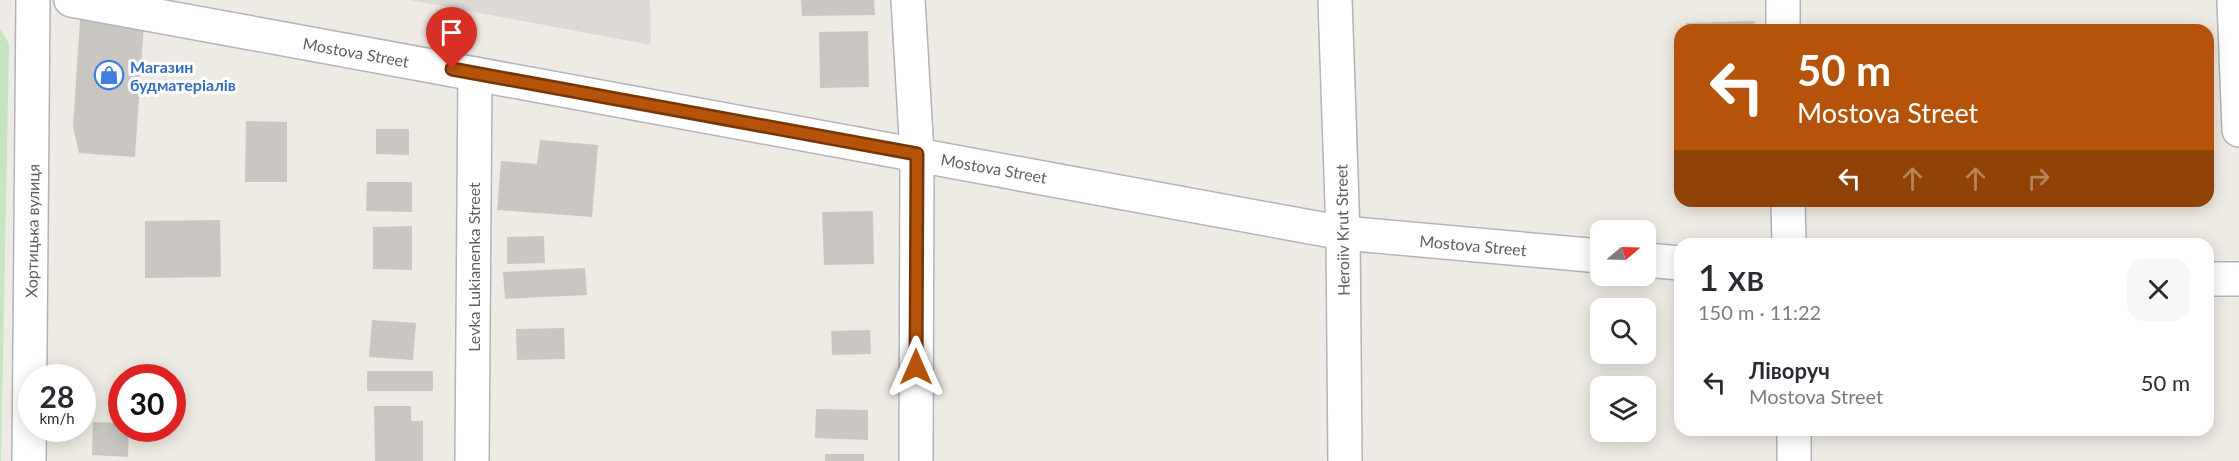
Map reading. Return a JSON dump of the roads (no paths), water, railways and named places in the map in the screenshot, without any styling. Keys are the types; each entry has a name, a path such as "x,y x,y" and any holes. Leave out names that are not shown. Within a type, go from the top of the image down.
{"street":[{"name":"Хортицька вулиця","path":"29,461 33,0"},
{"name":"Mostova Street","path":"71,0 1342,232 1590,255"},
{"path":"908,0 917,154 916,461"},
{"name":"Heroiiv Krut Street","path":"1335,0 1342,232 1345,461"},
{"path":"1783,0 1783,24"},
{"path":"2234,0 2239,130"},
{"name":"Levka Lukianenka Street","path":"472,461 475,74"},
{"path":"1788,207 1789,238"},
{"path":"1656,261 1674,262"},
{"path":"2214,279 2239,279"},
{"path":"1794,436 1794,461"}],"place":[{"name":"Магазин будматеріалів","path":"109,75"}]}
